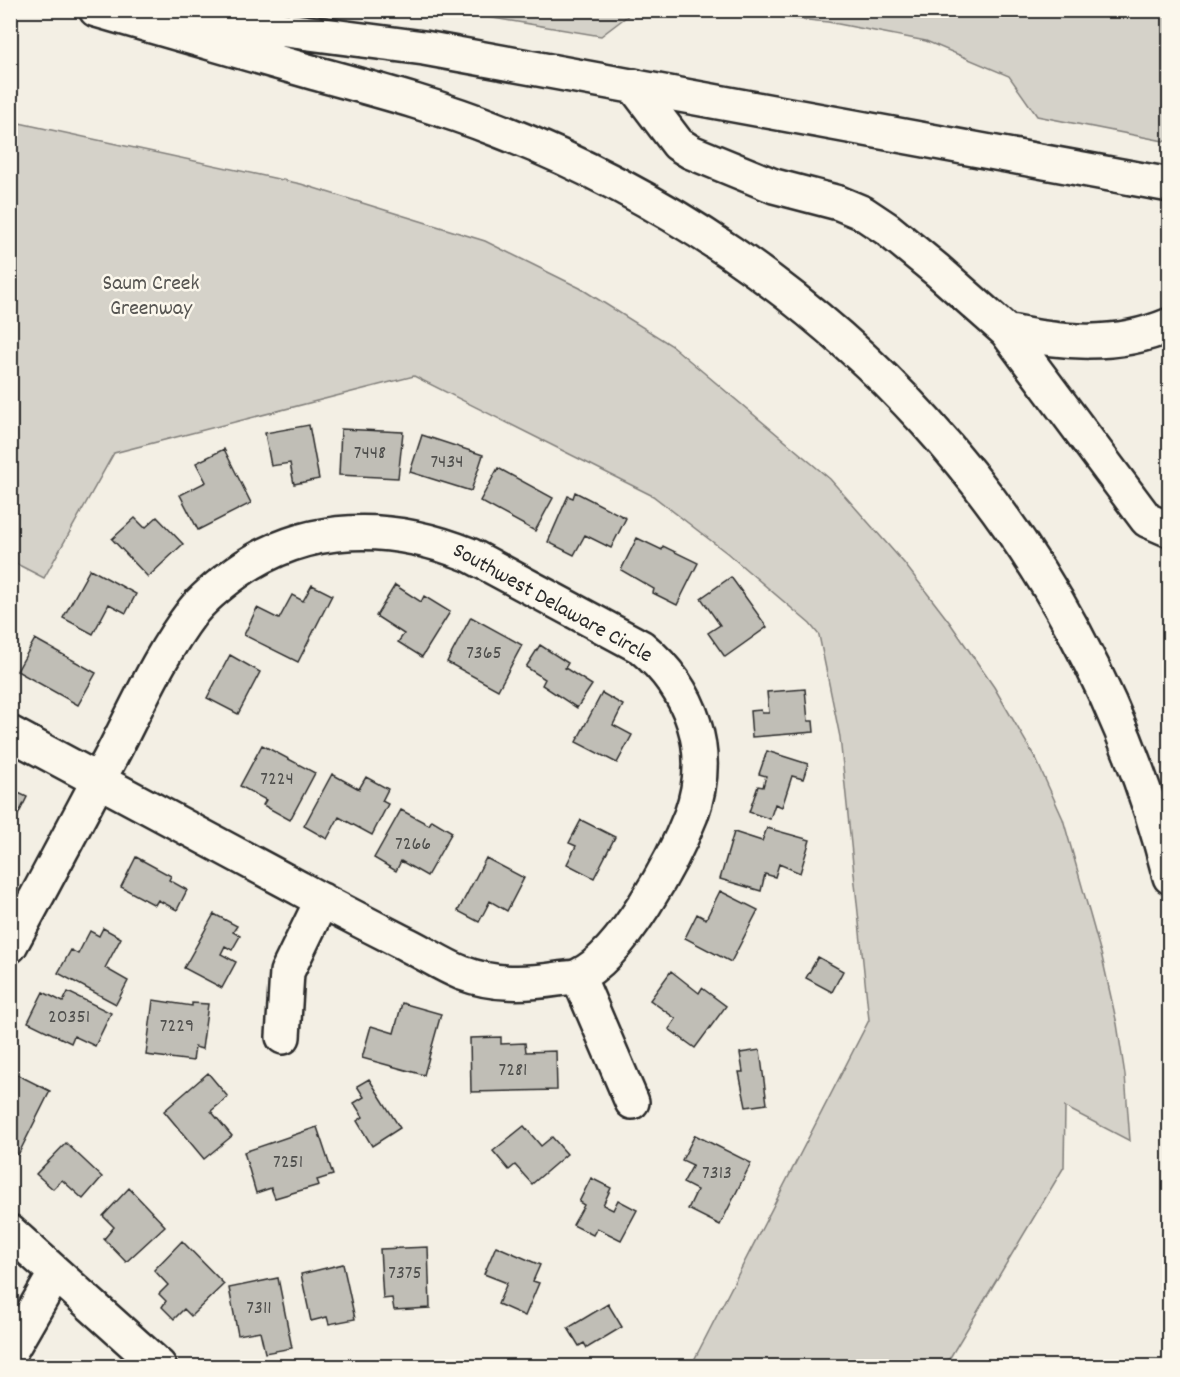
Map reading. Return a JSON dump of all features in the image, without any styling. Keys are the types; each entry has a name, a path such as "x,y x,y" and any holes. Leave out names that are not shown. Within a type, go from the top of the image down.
{"main road":[{"path":"96,10 410,99 498,130 579,165 666,211 737,254 816,315 874,367 934,432 986,493 1032,559 1064,611 1116,714 1146,798 1170,878"},
{"path":"131,10 424,48 1170,185"},
{"path":"634,86 678,144 691,152 774,186 839,203 863,213 887,229 1006,331 1147,520 1170,530"},
{"path":"1006,331 1048,340 1097,343 1170,325"},
{"name":"Southwest Delaware Circle","path":"340,531 373,531 442,544 470,555 641,647 675,680 696,722 700,745 700,773 696,799 686,827 633,925 611,951 578,976 533,983 495,982 473,976 322,900 99,780 173,639 195,608 221,583 251,562 279,547 308,537 340,531"},
{"path":"10,733 99,780 10,946"},
{"path":"283,1037 287,972 322,900"},
{"path":"578,976 632,1102"},
{"path":"10,1232 54,1274 159,1366"},
{"path":"10,1352 54,1274"}],"green space":[{"path":"634,10 601,36 451,11"},
{"path":"718,11 1169,11 1169,142 1037,116 1009,76 926,41 828,22"},
{"name":"Saum Creek Greenway","path":"10,121 301,184 485,241 580,288 671,345 830,479 904,563 950,623 994,687 1036,759 1063,819 1102,957 1117,1024 1125,1075 1130,1141 1065,1107 1064,1167 945,1366 691,1366 869,1020 840,737 819,635 810,624 727,553 653,496 414,376 114,453 44,578 11,561"}],"building":[{"path":"309,425 319,479 294,484 290,463 271,466 265,433"},
{"path":"341,429 403,432 398,478 339,475"},
{"path":"422,435 483,455 471,491 410,472"},
{"path":"224,449 251,503 198,530 180,495 206,482 196,463"},
{"path":"498,468 553,498 535,531 480,501"},
{"path":"575,492 626,518 611,548 585,535 574,555 548,542 568,496 573,498"},
{"path":"157,517 183,544 148,577 112,539 135,518 145,528"},
{"path":"637,538 662,550 663,546 698,563 677,605 653,593 654,589 621,570"},
{"path":"90,569 136,594 126,613 109,604 93,634 63,618"},
{"path":"731,577 767,627 725,657 708,633 720,625 701,598"},
{"path":"312,585 332,595 298,662 244,635 257,608 279,619 292,595 303,601"},
{"path":"395,585 421,602 424,596 450,612 422,657 398,642 404,634 376,616"},
{"path":"471,617 522,645 498,690 447,662"},
{"path":"35,639 96,673 78,705 17,671"},
{"path":"540,645 568,663 565,668 592,685 577,708 542,685 545,679 526,667"},
{"path":"230,655 260,672 238,714 207,698"},
{"path":"805,689 808,721 813,721 814,732 752,737 750,711 761,710 762,713 769,713 767,692"},
{"path":"602,693 623,705 613,725 632,735 617,763 576,742"},
{"path":"262,745 315,773 290,820 263,805 266,800 240,786"},
{"path":"767,751 808,764 803,779 792,776 782,807 775,804 770,819 749,812 758,786 763,787 766,776 759,774"},
{"path":"332,774 359,789 366,777 388,789 382,801 388,804 372,835 339,817 327,839 304,826"},
{"path":"10,789 27,797 10,831"},
{"path":"401,810 429,825 432,820 452,832 427,876 401,861 396,871 374,858"},
{"path":"581,820 615,837 594,878 567,864 576,846 569,843"},
{"path":"767,828 810,840 800,873 779,864 775,877 765,874 761,891 720,879 734,832 762,841"},
{"path":"136,857 171,876 169,880 187,890 177,910 158,900 155,905 121,887"},
{"path":"486,858 524,878 507,911 490,901 479,922 458,911"},
{"path":"720,891 758,910 731,962 685,938 697,914 706,919"},
{"path":"214,914 237,926 233,932 240,936 232,950 225,946 221,954 236,962 222,988 184,968"},
{"path":"103,928 121,938 105,968 128,981 116,1004 58,973 71,950 78,954 90,931 99,936"},
{"path":"818,957 843,971 832,992 806,978"},
{"path":"671,971 699,993 702,988 726,1006 695,1048 669,1029 676,1019 650,1000"},
{"path":"43,992 63,1002 68,992 111,1013 95,1046 74,1036 71,1043 28,1022"},
{"path":"153,1000 192,1006 192,1003 208,1004 202,1049 195,1047 193,1061 146,1055"},
{"path":"402,1003 441,1014 424,1075 362,1058 371,1026 394,1033"},
{"path":"501,1037 501,1044 525,1043 526,1052 556,1051 557,1090 471,1092 470,1038"},
{"path":"760,1050 767,1104 746,1107 739,1072 743,1072 740,1053"},
{"path":"10,1071 50,1091 18,1155 10,1151"},
{"path":"208,1073 228,1097 211,1111 232,1136 204,1159 164,1111"},
{"path":"369,1079 400,1128 372,1146 357,1121 363,1117 354,1103 364,1097 357,1086"},
{"path":"524,1126 541,1146 552,1137 567,1154 532,1184 515,1165 509,1170 493,1151"},
{"path":"317,1127 333,1175 317,1180 319,1185 275,1198 271,1188 256,1193 244,1152"},
{"path":"695,1135 751,1163 720,1225 688,1209 697,1190 683,1183 693,1165 682,1160"},
{"path":"66,1143 102,1177 83,1199 62,1180 53,1189 36,1174"},
{"path":"591,1178 611,1188 603,1205 613,1210 618,1200 637,1210 621,1240 597,1228 593,1235 573,1225 584,1205 579,1202"},
{"path":"129,1188 165,1226 126,1262 104,1239 114,1227 103,1216"},
{"path":"182,1241 224,1284 191,1316 184,1309 174,1319 162,1307 166,1301 159,1294 168,1285 154,1270"},
{"path":"496,1246 540,1265 533,1281 539,1283 525,1316 498,1304 507,1283 484,1274"},
{"path":"428,1247 430,1308 394,1310 392,1298 383,1299 380,1249"},
{"path":"343,1264 355,1319 329,1324 327,1317 311,1321 301,1274"},
{"path":"278,1278 292,1348 265,1353 260,1331 238,1335 229,1288"},
{"path":"608,1304 622,1327 587,1348 584,1343 579,1346 568,1328"}]}
